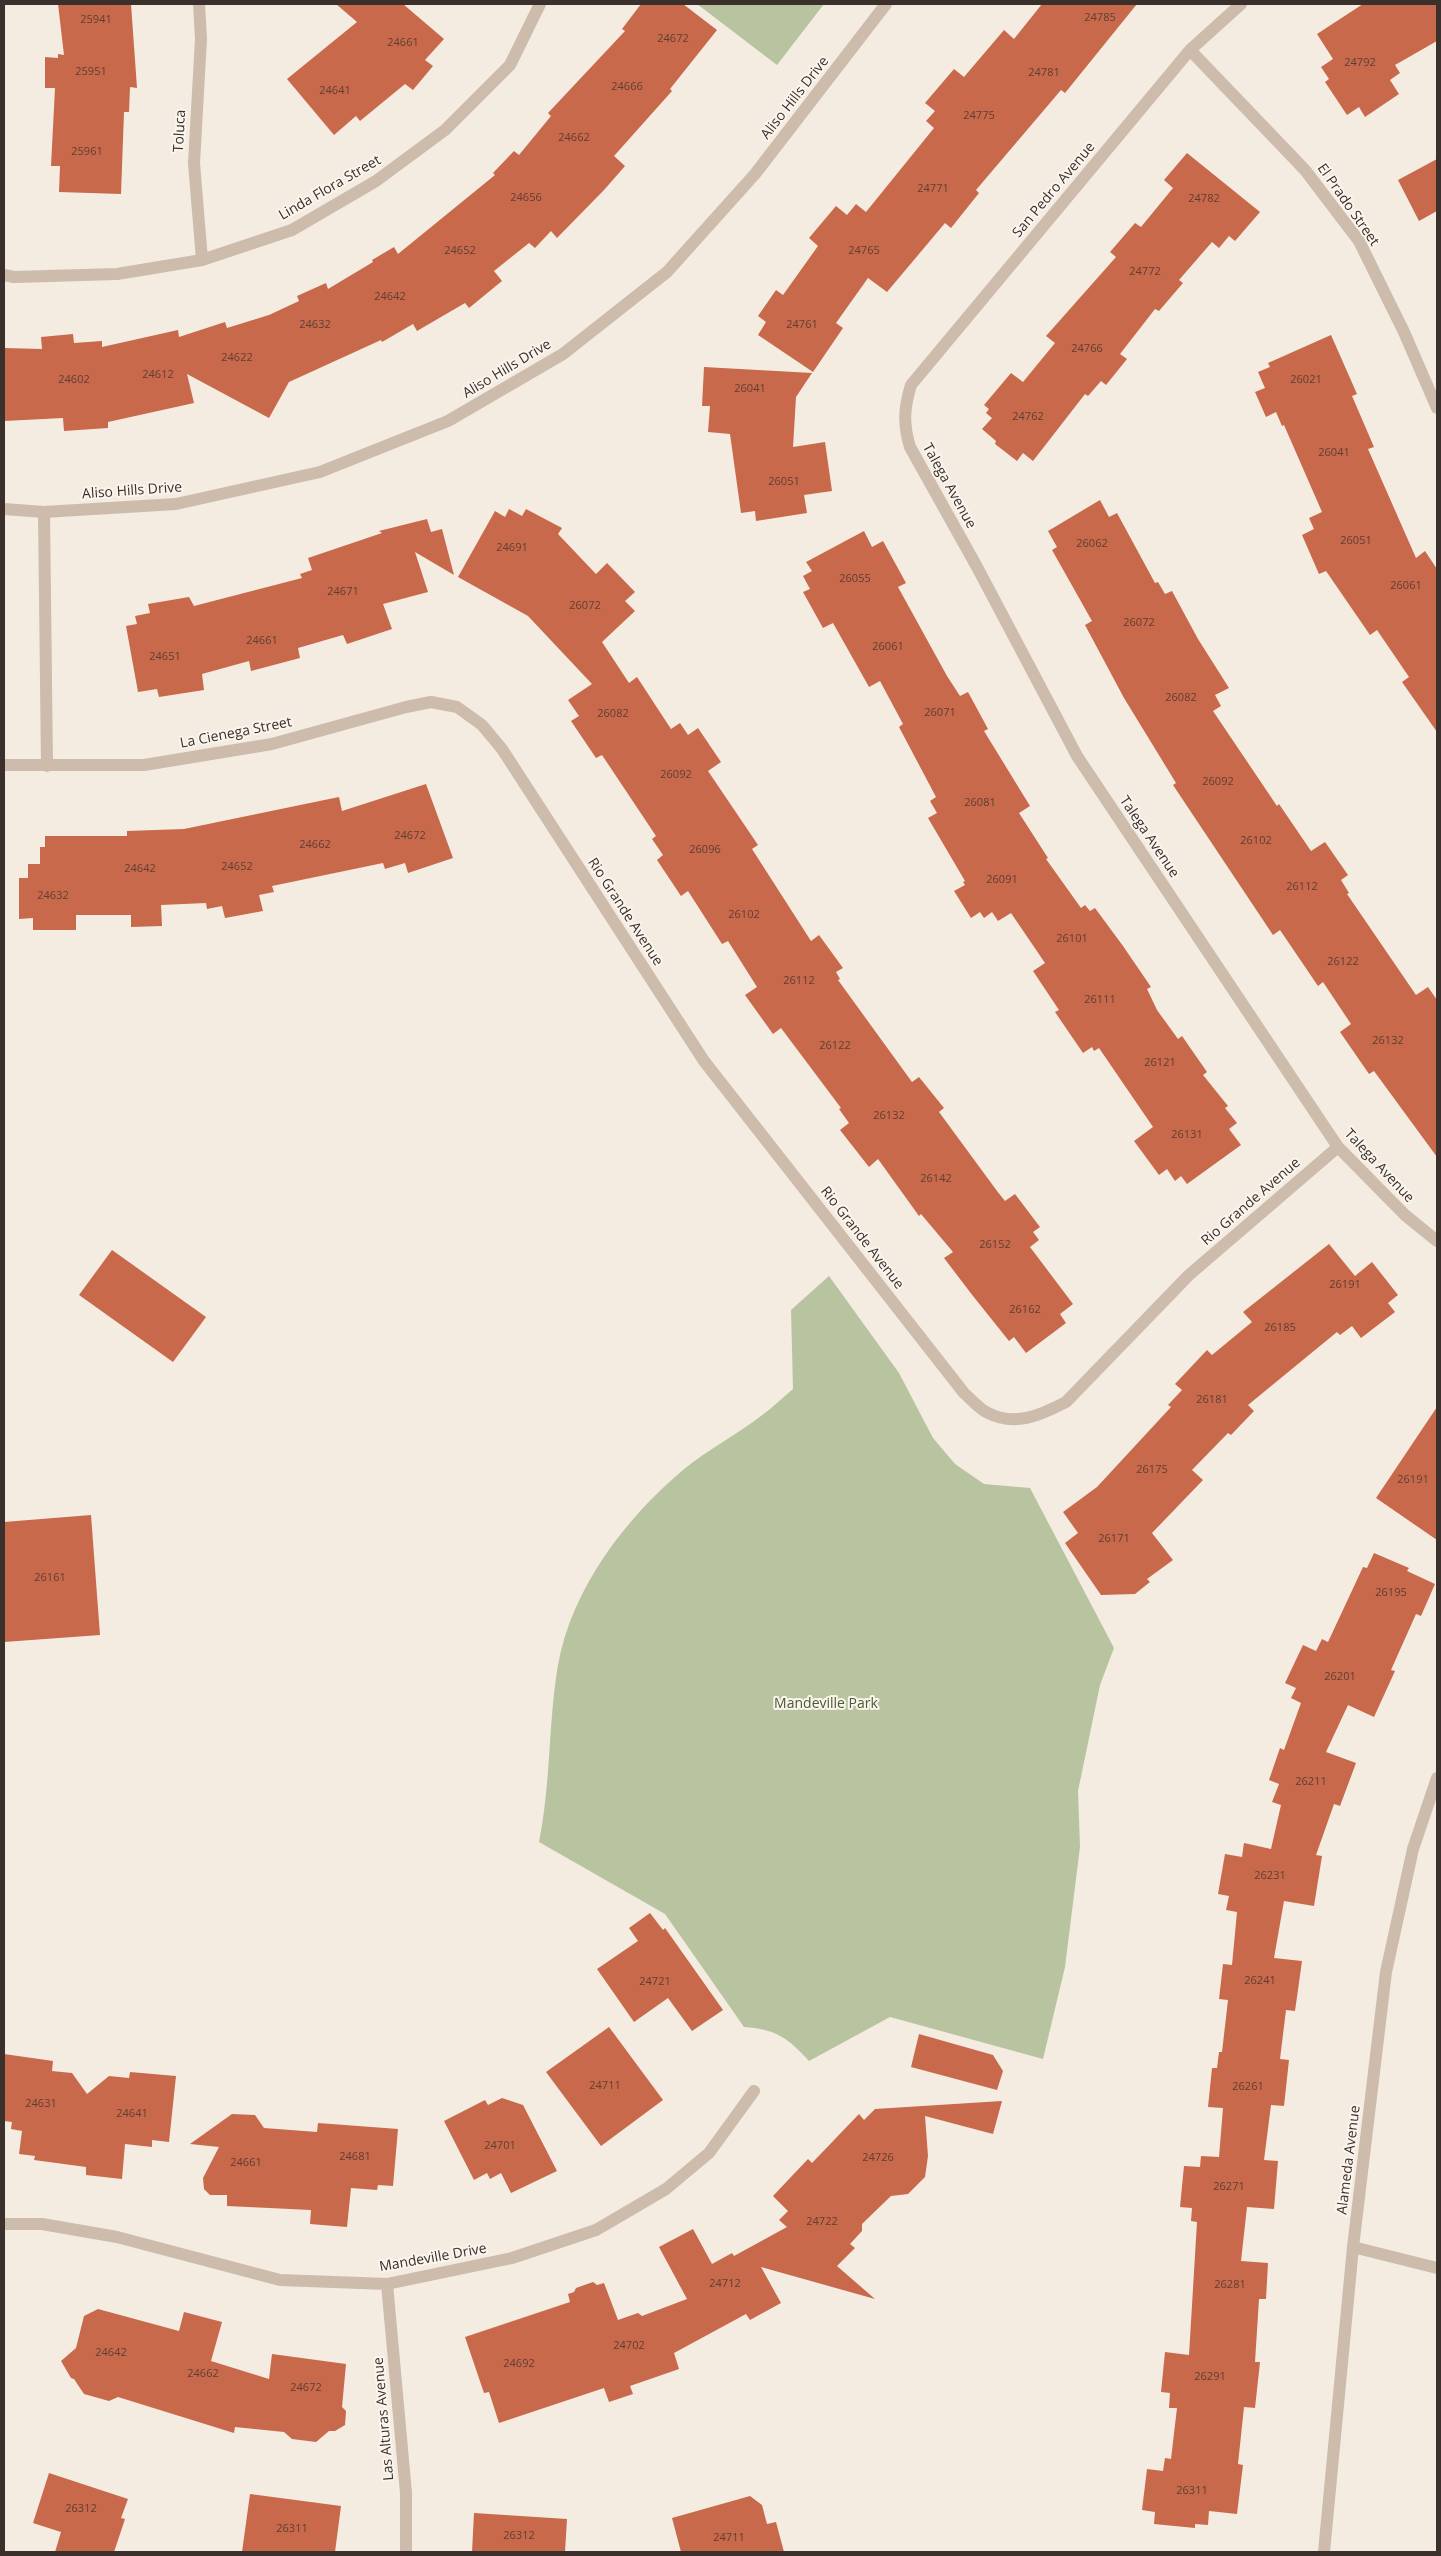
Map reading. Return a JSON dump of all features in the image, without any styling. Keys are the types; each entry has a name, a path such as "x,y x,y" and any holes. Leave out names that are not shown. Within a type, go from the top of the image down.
{"street":[{"name":"Toluca","path":"199,4 201,39 194,163 202,260"},
{"name":"Linda Flora Street","path":"4,275 14,277 118,274 202,260 292,230 376,181 445,130 510,64 540,4"},
{"name":"Aliso Hills Drive","path":"4,509 44,512 176,504 320,472 448,421 563,354 667,272 755,174 886,4"},
{"name":"San Pedro Avenue","path":"904,407 911,385 1190,50 1241,4"},
{"name":"El Prado Street","path":"1190,50 1305,170 1359,241 1404,332 1437,408"},
{"name":"Talega Avenue","path":"904,407 904,427 910,447 982,575 1077,756 1338,1148 1405,1215 1437,1240"},
{"path":"44,512 48,766"},
{"name":"La Cienega Street","path":"4,765 144,765 272,744 406,707 431,702 457,707"},
{"name":"Rio Grande Avenue","path":"457,707 482,725 502,749 704,1061 958,1385 987,1413 1014,1421 1043,1414 1066,1402 1189,1275 1338,1148"},
{"name":"Alameda Avenue","path":"1324,2552 1354,2247 1386,1972 1413,1849 1437,1778"},
{"name":"Mandeville Drive","path":"4,2224 42,2224 117,2237 280,2280 387,2284 512,2258 596,2230 666,2189 709,2153 754,2091"},
{"path":"1354,2247 1437,2268"},
{"name":"Las Alturas Avenue","path":"387,2284 406,2494 406,2552"}],"green space":[{"path":"697,4 824,4 777,65"},
{"name":"Mandeville Park","path":"829,1276 899,1373 933,1438 955,1464 984,1484 1030,1488 1114,1648 1100,1685 1078,1791 1080,1847 1065,1967 1043,2059 890,2017 809,2061 781,2036 765,2030 744,2027 665,1914 539,1842 546,1798 552,1709 558,1665 575,1609 588,1582 622,1533 662,1489 692,1463 742,1430 793,1389 791,1310"}],"building":[{"path":"58,4 131,4 137,88 130,87 129,112 124,112 121,194 59,192 60,166 51,166 55,88 45,88 45,57 58,58 58,54 64,55"},
{"path":"336,4 403,4 444,39 425,60 433,66 413,90 405,84 360,121 356,116 334,135 287,79 357,22"},
{"path":"641,4 683,4 717,30 670,89 672,91 614,156 625,166 604,190 557,238 551,231 535,248 529,243 494,271 502,281 469,308 465,303 417,331 413,324 382,342 381,340 289,382 269,418 187,374 194,403 108,422 108,428 64,431 63,418 4,421 4,348 42,349 41,337 73,334 74,343 102,341 102,347 178,330 179,337 225,322 227,328 269,315 299,301 297,296 326,283 328,289 394,247 398,254 495,175 493,173 514,151 519,155 551,116 548,113 625,31 622,29"},
{"path":"1042,4 1137,4 1065,93 1061,90 976,190 979,193 951,228 945,223 887,292 868,278 836,323 843,328 813,372 758,335 766,322 758,316 776,290 783,295 818,246 809,238 836,206 847,215 856,204 866,212 934,128 926,121 935,111 925,103 954,69 964,77 1004,30 1014,39"},
{"path":"1363,4 1437,4 1437,41 1395,65 1400,73 1390,80 1399,94 1365,117 1359,107 1347,115 1325,82 1329,79 1321,67 1333,59 1317,34"},
{"path":"1187,153 1260,212 1235,241 1229,236 1219,248 1212,242 1179,280 1183,283 1159,311 1155,309 1120,354 1127,359 1106,385 1101,381 1088,396 1085,394 1033,461 1023,453 1017,461 995,444 996,441 982,429 992,418 986,413 989,409 984,405 1011,373 1023,382 1055,343 1046,336 1116,257 1110,252 1135,223 1141,227 1173,188 1164,180"},
{"path":"1437,159 1437,211 1419,221 1398,180"},
{"path":"1331,335 1357,394 1352,396 1374,447 1368,449 1416,558 1425,551 1437,569 1437,732 1402,682 1409,677 1377,630 1370,635 1326,571 1319,574 1302,535 1314,529 1309,518 1322,512 1284,425 1282,426 1276,412 1266,417 1255,392 1265,388 1258,372 1270,367 1268,363"},
{"path":"704,367 812,373 796,397 793,447 825,442 832,491 804,495 807,513 756,521 755,511 741,513 730,434 708,432 710,406 702,406"},
{"path":"1100,500 1109,517 1117,513 1155,583 1158,582 1165,594 1172,591 1198,639 1229,688 1215,695 1221,706 1213,711 1277,806 1279,804 1311,851 1325,842 1348,875 1341,880 1349,893 1347,894 1416,995 1428,987 1437,1000 1437,1157 1374,1071 1369,1074 1340,1032 1351,1024 1323,982 1318,986 1280,930 1273,935 1173,785 1176,783 1124,698 1085,625 1092,621 1052,550 1057,547 1048,531"},
{"path":"509,509 522,516 526,509 562,528 558,534 596,574 607,563 635,592 625,601 635,611 602,642 629,683 637,677 671,729 680,723 688,735 698,728 721,762 708,771 758,845 752,849 811,941 819,935 843,968 836,972 840,979 838,980 912,1082 919,1077 944,1108 939,1112 1005,1201 1015,1194 1040,1227 1033,1232 1039,1240 1030,1247 1073,1304 1060,1314 1066,1323 1026,1353 1014,1337 1009,1341 944,1258 953,1252 921,1214 919,1216 878,1159 869,1167 840,1130 849,1123 839,1109 841,1108 781,1028 773,1034 745,995 757,987 728,941 722,944 688,891 681,896 657,860 663,855 652,839 656,836 602,755 596,758 571,721 579,716 568,700 592,684 528,616 458,577 495,511 505,517"},
{"path":"427,519 431,532 442,529 454,575 415,552 428,592 383,604 392,629 347,644 343,635 298,648 300,658 251,671 249,661 202,674 204,690 159,697 157,689 138,692 126,626 137,624 135,616 150,613 148,604 189,597 194,606 302,578 300,574 312,570 308,558 382,533 379,531"},
{"path":"864,531 872,547 883,541 906,583 898,587 947,676 960,696 968,692 988,729 984,731 1030,806 1019,813 1048,858 1046,859 1081,908 1085,905 1090,911 1095,908 1123,946 1151,987 1147,989 1157,1010 1178,1039 1182,1036 1207,1072 1203,1075 1228,1106 1225,1108 1237,1123 1229,1129 1241,1145 1187,1184 1181,1176 1175,1181 1167,1169 1159,1175 1134,1141 1153,1127 1099,1048 1094,1051 1092,1047 1083,1053 1055,1012 1059,1010 1033,971 1045,963 1011,913 998,921 992,912 984,918 980,912 971,918 954,891 965,885 963,882 965,881 928,818 937,813 930,801 936,797 899,727 903,724 880,681 869,687 833,623 823,628 803,592 810,589 803,576 812,571 806,562"},
{"path":"426,784 453,858 408,873 405,863 385,869 383,863 272,886 274,892 259,895 263,911 225,918 222,906 207,909 206,903 161,905 162,926 131,927 131,915 76,915 76,930 33,930 33,918 19,919 19,878 28,878 28,864 40,864 40,847 45,847 45,836 127,836 127,831 184,829 339,797 342,811"},
{"path":"1329,1244 1355,1276 1372,1262 1398,1295 1388,1303 1395,1312 1361,1338 1352,1326 1340,1335 1337,1332 1248,1405 1254,1411 1231,1435 1228,1433 1192,1470 1203,1480 1152,1533 1173,1560 1147,1579 1150,1582 1135,1594 1101,1595 1065,1543 1078,1533 1063,1512 1097,1487 1171,1407 1168,1405 1182,1390 1175,1384 1207,1350 1212,1355 1252,1322 1243,1312"},
{"path":"112,1250 206,1317 173,1362 79,1295"},
{"path":"1437,1407 1437,1540 1376,1498"},
{"path":"91,1515 100,1635 4,1642 4,1522"},
{"path":"1374,1553 1409,1568 1407,1571 1435,1584 1421,1616 1416,1614 1391,1670 1395,1671 1374,1717 1348,1705 1326,1752 1356,1763 1340,1806 1334,1804 1316,1855 1322,1856 1314,1906 1284,1901 1274,1958 1302,1961 1295,2011 1286,2010 1280,2059 1289,2060 1284,2106 1271,2105 1264,2160 1278,2161 1274,2209 1247,2207 1241,2261 1268,2263 1266,2299 1259,2299 1255,2362 1260,2362 1255,2408 1244,2407 1238,2464 1243,2465 1237,2514 1209,2511 1208,2525 1195,2524 1195,2528 1154,2524 1155,2512 1142,2510 1147,2469 1163,2471 1165,2458 1171,2459 1177,2408 1169,2408 1170,2393 1161,2392 1165,2352 1189,2355 1197,2222 1191,2221 1192,2208 1180,2207 1184,2166 1200,2167 1201,2156 1219,2157 1223,2108 1208,2107 1212,2068 1217,2068 1219,2052 1222,2052 1228,2000 1219,1999 1223,1964 1232,1965 1237,1912 1226,1910 1229,1896 1218,1894 1225,1854 1242,1857 1244,1843 1271,1849 1281,1805 1272,1802 1279,1784 1269,1780 1280,1748 1284,1750 1301,1703 1291,1698 1296,1688 1285,1683 1303,1645 1316,1651 1322,1639 1328,1642 1363,1567 1367,1568"},
{"path":"650,1913 663,1930 665,1928 723,2010 692,2031 668,1998 634,2022 597,1969 638,1941 629,1928"},
{"path":"609,2027 663,2100 601,2146 546,2072"},
{"path":"919,2034 993,2055 1003,2071 997,2090 911,2067"},
{"path":"4,2054 53,2061 52,2071 72,2073 87,2094 109,2076 129,2078 130,2072 176,2076 169,2142 152,2140 152,2147 125,2144 122,2179 86,2175 86,2167 34,2160 35,2156 19,2154 22,2131 11,2129 12,2122 4,2121"},
{"path":"502,2098 523,2105 557,2171 511,2193 501,2173 490,2179 487,2173 474,2180 444,2121 485,2100 488,2105"},
{"path":"1002,2101 993,2134 925,2116 928,2156 925,2177 908,2194 891,2196 862,2224 862,2231 850,2244 855,2248 837,2266 875,2299 761,2267 781,2303 750,2320 746,2314 674,2353 679,2369 630,2386 633,2394 609,2402 604,2388 499,2423 489,2392 484,2393 465,2337 570,2302 568,2294 574,2292 576,2288 593,2282 597,2285 604,2283 618,2320 638,2313 642,2316 687,2299 659,2247 693,2229 712,2264 732,2253 734,2256 787,2227 779,2220 788,2211 773,2196 808,2159 812,2163 859,2114 864,2120 875,2109"},
{"path":"232,2114 255,2115 264,2128 317,2132 318,2123 398,2129 393,2186 378,2185 377,2190 351,2188 347,2227 310,2224 311,2210 227,2206 227,2195 210,2195 204,2189 203,2178 219,2147 190,2144"},
{"path":"98,2309 179,2331 184,2312 222,2322 211,2361 269,2379 272,2354 346,2364 342,2407 346,2411 345,2425 335,2431 329,2431 316,2442 292,2439 284,2432 235,2427 234,2433 118,2397 109,2401 84,2394 74,2379 71,2378 61,2361 76,2348 84,2316"},
{"path":"49,2473 128,2499 121,2518 125,2519 114,2552 55,2552 61,2532 33,2523"},
{"path":"250,2494 341,2506 335,2552 242,2552"},
{"path":"750,2496 762,2505 767,2524 776,2522 784,2552 681,2552 672,2518"},
{"path":"474,2513 567,2519 565,2552 472,2552"}]}
